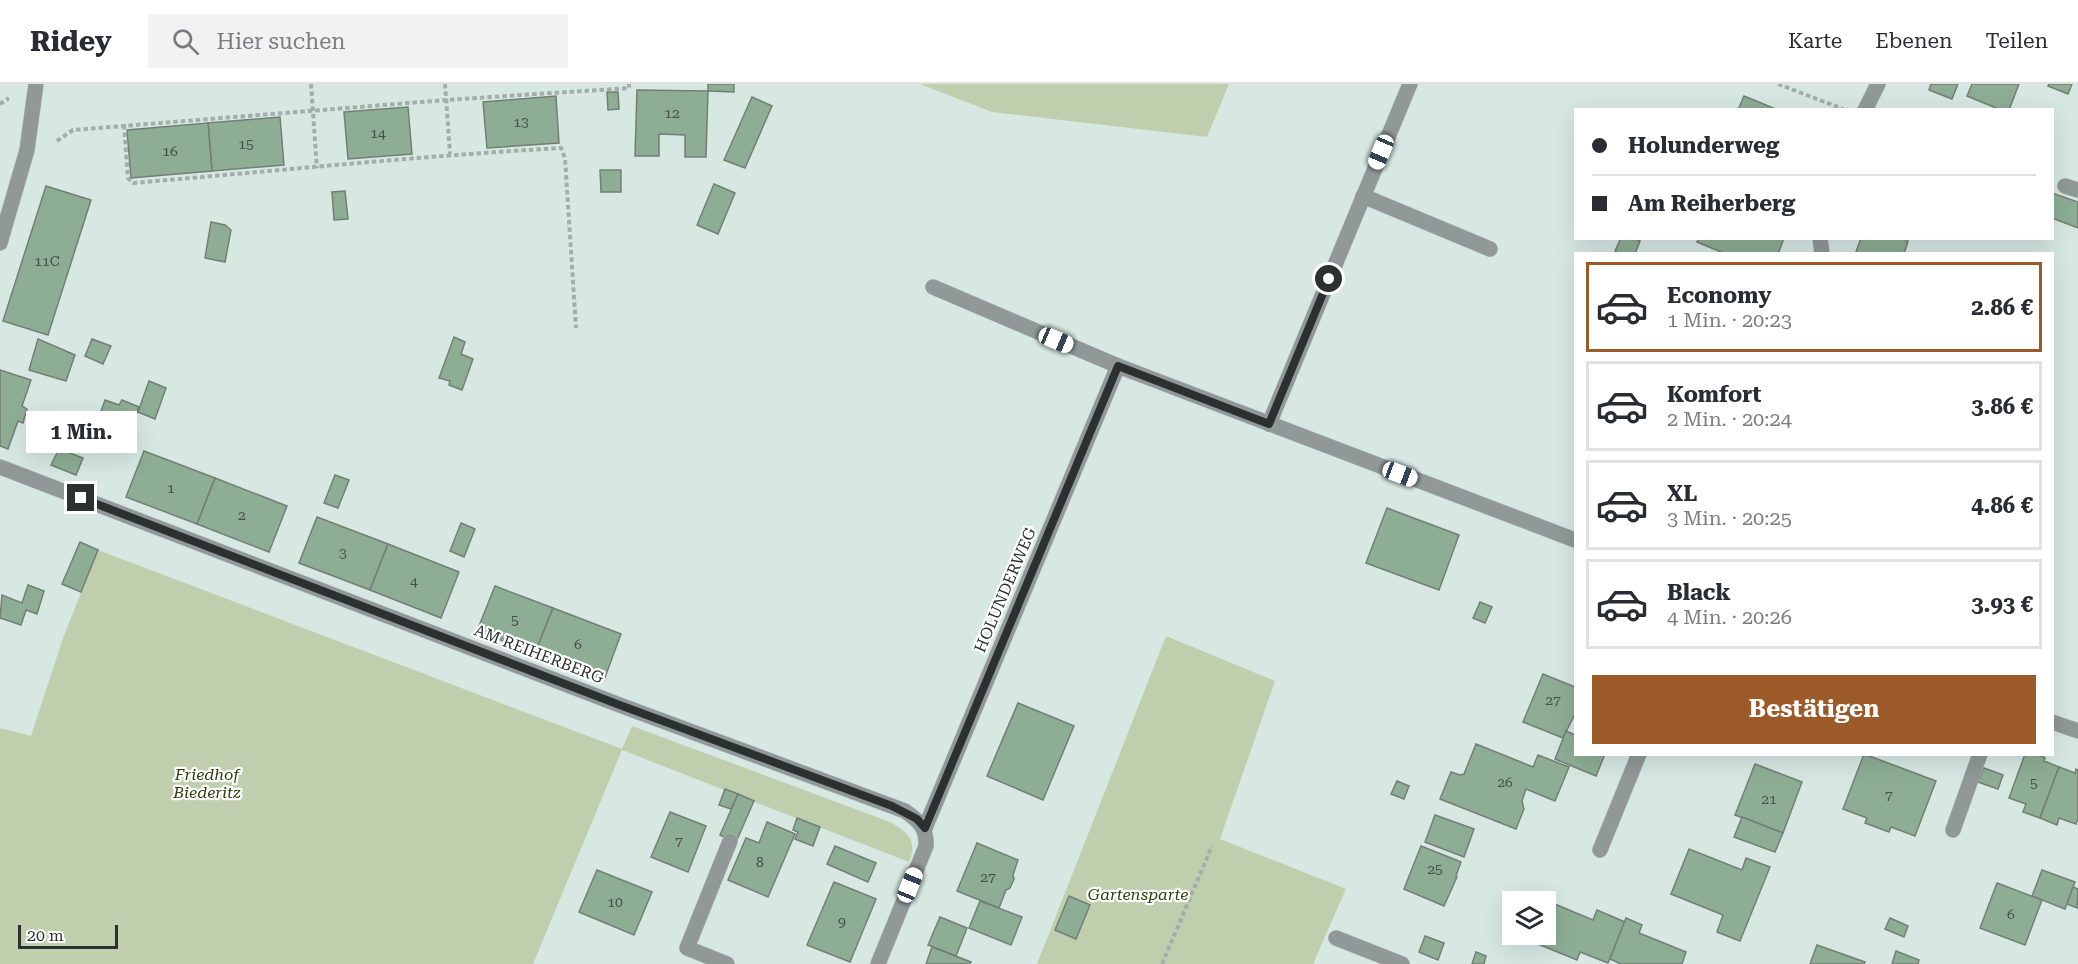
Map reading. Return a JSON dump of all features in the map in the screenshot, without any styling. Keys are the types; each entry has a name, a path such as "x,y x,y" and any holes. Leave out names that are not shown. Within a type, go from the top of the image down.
{"street":[{"path":"0,243 27,150 36,84"},
{"path":"1269,424 1410,84"},
{"path":"1866,108 1878,84"},
{"path":"1363,196 1490,249"},
{"path":"933,287 1118,366 1574,540"},
{"name":"HOLUNDERWEG","path":"925,828 1118,366"},
{"name":"AM REIHERBERG","path":"0,468 595,696 892,806 917,819 925,828"},
{"path":"2054,723 2078,732"},
{"path":"1600,850 1639,756"},
{"path":"1953,830 1979,756"},
{"path":"878,964 926,846 925,828"},
{"path":"727,964 687,948 730,841"},
{"path":"1336,939 1402,964"}],"path":[{"path":"311,84 317,168"},
{"path":"445,84 450,154"},
{"path":"57,141 73,130 313,110 629,88 629,84"},
{"path":"1778,84 1839,108"},
{"path":"124,125 128,178 133,183 317,168 450,154 561,148 565,158 576,328"},
{"path":"1162,964 1212,846"}],"green space":[{"path":"920,84 1229,84 1207,137 992,112"},
{"name":"Friedhof Biederitz","path":"98,550 622,749 632,726 890,822 910,838 912,855 909,862 622,750 533,964 0,964 0,728 31,736 63,638"},
{"name":"Gartensparte","path":"1166,636 1275,681 1220,839 1346,889 1313,964 1037,964"}],"building":[{"path":"708,84 734,84 734,92 708,91"},
{"path":"1931,84 1958,84 1952,99 1929,90"},
{"path":"1972,84 2019,84 2010,108 1996,108 1967,96"},
{"path":"2049,84 2072,84 2068,94 2048,86"},
{"path":"637,90 708,91 706,157 685,157 685,135 659,134 659,156 635,156"},
{"path":"607,92 618,92 619,109 608,110"},
{"path":"556,96 559,143 487,148 483,102"},
{"path":"1744,96 1773,108 1739,108"},
{"path":"752,97 772,106 745,168 724,160"},
{"path":"408,107 412,154 348,159 344,112"},
{"path":"280,117 284,165 212,171 208,123"},
{"path":"208,123 212,171 131,178 127,130"},
{"path":"600,170 621,170 621,192 601,192"},
{"path":"714,184 735,193 718,234 697,225"},
{"path":"46,186 91,200 48,335 3,321"},
{"path":"345,191 348,219 334,220 332,192"},
{"path":"2054,194 2078,202 2078,228 2054,219"},
{"path":"211,222 225,225 231,230 225,262 205,258"},
{"path":"1620,240 1640,241 1636,252 1615,251"},
{"path":"1698,240 1783,240 1779,252 1721,252 1697,242"},
{"path":"1860,240 1908,241 1905,252 1856,252"},
{"path":"454,337 465,342 461,354 473,359 462,390 449,385 450,381 439,378"},
{"path":"38,339 75,355 66,381 29,370"},
{"path":"92,339 111,346 103,364 85,356"},
{"path":"0,370 31,380 22,406 27,409 23,423 18,421 8,449 0,446"},
{"path":"149,381 166,388 155,419 138,412"},
{"path":"105,400 119,405 122,400 139,407 129,435 97,423"},
{"path":"59,449 83,458 76,475 51,465"},
{"path":"144,451 215,478 197,524 126,497"},
{"path":"335,475 349,480 338,508 324,503"},
{"path":"215,478 287,506 269,552 197,524"},
{"path":"1387,508 1459,535 1439,590 1366,563"},
{"path":"317,517 388,544 370,590 299,563"},
{"path":"461,523 475,529 464,557 450,551"},
{"path":"80,542 98,550 81,592 62,584"},
{"path":"388,544 459,572 441,618 370,590"},
{"path":"28,585 44,591 37,614 26,610 21,625 0,618 2,595 22,603"},
{"path":"495,586 553,608 535,653 477,631"},
{"path":"1480,602 1492,607 1485,623 1473,618"},
{"path":"553,608 621,634 604,680 535,653"},
{"path":"1543,674 1574,687 1574,716 1563,738 1523,722"},
{"path":"1018,703 1074,726 1043,800 987,776"},
{"path":"1566,731 1574,735 1574,756 1604,756 1596,776 1555,759"},
{"path":"1476,744 1533,767 1538,755 1569,767 1555,801 1526,789 1522,801 1524,809 1516,829 1440,799 1451,772 1464,774"},
{"path":"1863,756 1869,756 1936,781 1915,836 1891,827 1889,832 1865,823 1867,818 1843,809"},
{"path":"2024,756 2041,756 2045,758 2044,761 2059,767 2040,818 2023,812 2026,804 2009,798"},
{"path":"1755,764 1802,782 1783,833 1735,815"},
{"path":"2059,767 2075,773 2076,769 2078,770 2078,819 2076,824 2059,818 2057,825 2040,818"},
{"path":"1984,768 2003,775 1998,789 1978,782"},
{"path":"1397,781 1409,786 1404,799 1391,794"},
{"path":"725,789 738,794 731,809 719,805"},
{"path":"738,794 754,801 736,842 720,835"},
{"path":"670,812 706,826 688,872 651,857"},
{"path":"1435,815 1474,829 1464,857 1425,842"},
{"path":"1742,817 1783,833 1775,852 1734,837"},
{"path":"797,818 820,827 813,846 795,839 798,832 793,830"},
{"path":"767,822 795,834 768,897 728,880 746,838 759,843"},
{"path":"977,843 1018,860 1013,875 1014,879 1010,888 1006,890 999,908 957,891"},
{"path":"835,846 876,863 868,882 827,864"},
{"path":"1421,846 1461,862 1444,906 1404,889"},
{"path":"1689,849 1742,870 1746,858 1770,867 1740,941 1717,932 1723,915 1671,894"},
{"path":"597,870 652,892 634,935 579,912"},
{"path":"2042,870 2075,882 2065,909 2032,896"},
{"path":"834,882 876,899 850,962 807,945"},
{"path":"1997,883 2042,900 2025,945 1980,928"},
{"path":"2073,887 2078,889 2077,908 2067,904"},
{"path":"1069,896 1090,905 1076,939 1055,930"},
{"path":"980,901 1022,917 1011,945 969,928"},
{"path":"1556,905 1593,920 1597,910 1625,922 1608,963 1580,952 1577,960 1540,945 1556,945"},
{"path":"940,917 967,928 956,956 928,945"},
{"path":"1626,918 1642,925 1639,933 1686,952 1682,964 1621,964 1610,959"},
{"path":"1890,918 1908,926 1904,937 1885,929"},
{"path":"1425,936 1444,943 1438,960 1419,952"},
{"path":"1817,945 1865,962 1864,964 1810,964"},
{"path":"932,947 971,962 970,964 926,964"},
{"path":"1896,951 1919,960 1918,964 1892,964"},
{"path":"1476,952 1486,956 1484,964 1472,964"}],"route":[{"path":"81,498 617,704 905,811 925,828 1118,366 1269,424 1329,279"}]}
